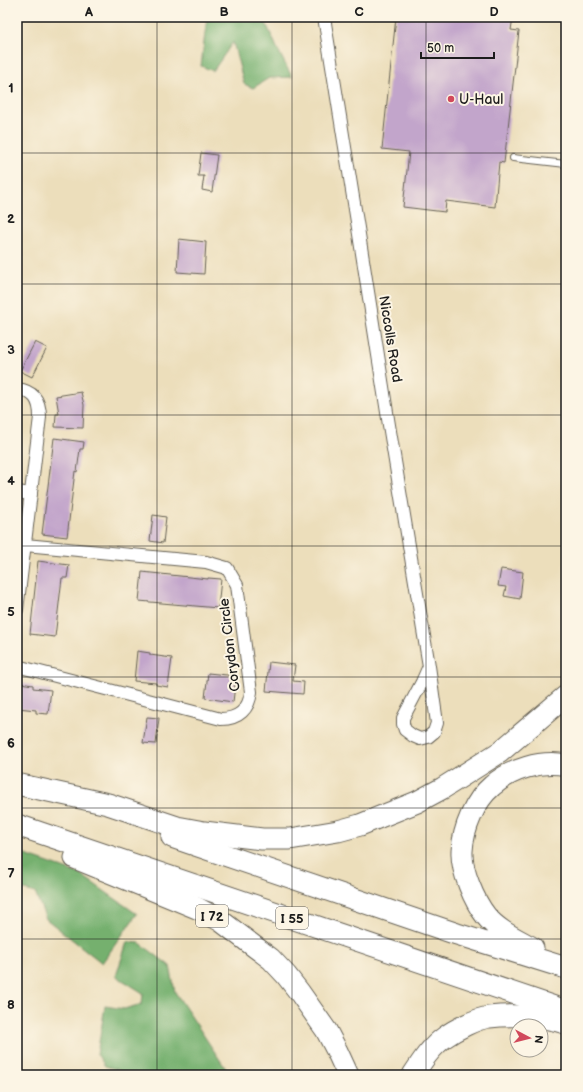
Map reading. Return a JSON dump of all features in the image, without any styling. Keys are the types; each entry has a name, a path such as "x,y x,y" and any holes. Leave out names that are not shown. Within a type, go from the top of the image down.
{"highway":[{"path":"19,785 108,804 177,827 204,832 262,839 290,839 314,836 360,825 417,802 443,788 500,752 566,696"},
{"path":"566,765 550,763 536,765 508,775 492,786 480,800 472,814 464,836 462,852 464,868 469,885 476,901 486,916 510,936 566,965"},
{"path":"19,785 457,934 566,968"},
{"name":"I 55","path":"17,825 566,1011"},
{"name":"I 72","path":"17,834 197,908 221,921 270,959 286,975 326,1030 348,1075"},
{"path":"413,1075 422,1061 444,1038 460,1028 488,1017 541,1017 566,1023"}],"street":[{"name":"Niccolls Road","path":"324,17 429,666 437,723 434,732 428,738 420,739 405,730 403,718 429,666"},
{"path":"17,389 28,392 36,398 40,408 17,610"},
{"path":"17,492 31,494"},
{"name":"Corydon Circle","path":"17,666 221,719 228,719 237,715 247,707 251,692 237,585 227,568 206,562 25,545"}],"lane":[{"path":"513,158 566,164"}],"green space":[{"path":"207,17 263,17 292,77 269,78 253,88 244,84 233,42 213,71 201,66"},
{"path":"17,852 80,874 137,914 102,963 46,919 35,893 17,888"},
{"path":"127,942 140,943 170,966 175,992 226,1069 220,1075 122,1075 119,1070 105,1066 97,1054 105,1006 124,1009 142,1004 143,993 116,976"}],"building":[{"path":"396,17 513,17 511,30 519,31 504,163 499,162 495,207 446,201 445,212 403,207 409,152 382,149"},
{"path":"201,153 217,155 212,192 202,190 204,176 198,176"},
{"path":"179,239 206,242 204,274 177,272"},
{"path":"35,342 47,348 32,377 20,371"},
{"path":"81,392 84,405 83,428 55,427 56,414 59,414 56,396"},
{"path":"54,438 84,442 83,449 80,449 77,472 75,471 67,537 42,534"},
{"path":"153,515 166,517 163,543 150,541"},
{"path":"38,561 69,565 67,578 62,578 55,637 30,634"},
{"path":"501,569 523,572 520,599 504,596 506,587 498,586"},
{"path":"142,572 221,579 218,608 139,601"},
{"path":"137,651 150,653 150,655 172,658 168,687 156,685 156,683 134,681"},
{"path":"269,662 295,665 293,681 304,682 303,694 266,691"},
{"path":"208,673 236,676 233,702 205,698"},
{"path":"20,683 33,685 33,688 51,690 48,714 36,713 36,710 18,708"},
{"path":"147,717 159,718 156,744 143,743"}],"place":[{"name":"U-Haul","path":"451,99"}]}
